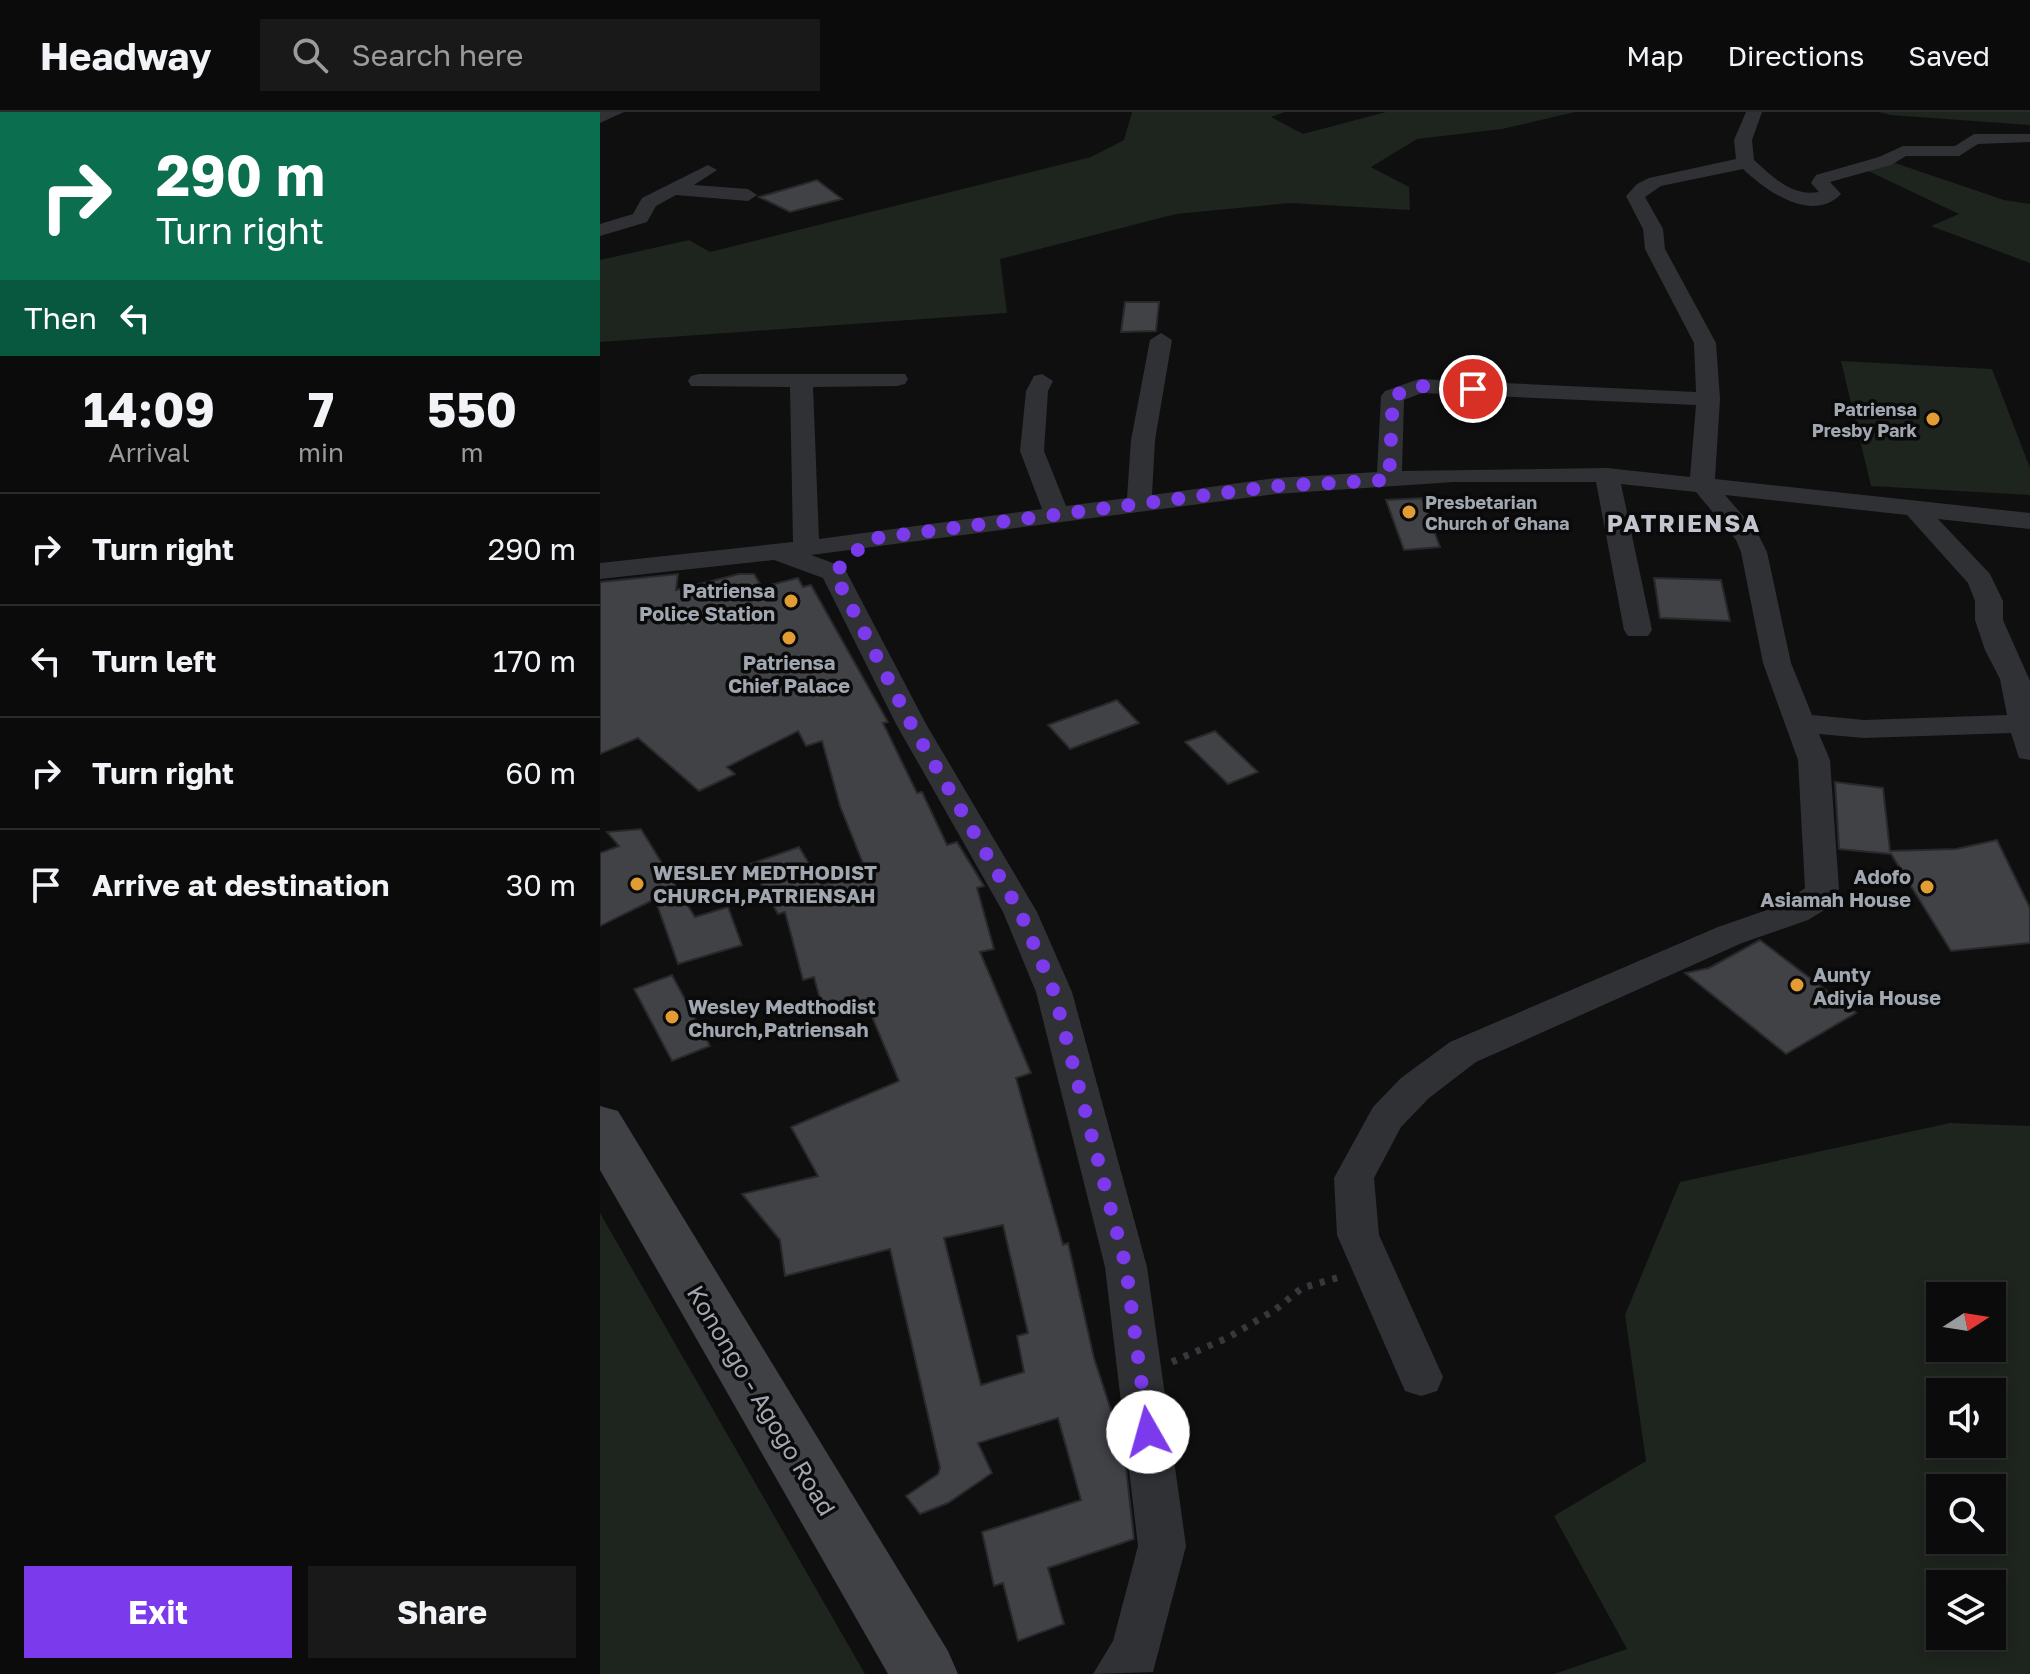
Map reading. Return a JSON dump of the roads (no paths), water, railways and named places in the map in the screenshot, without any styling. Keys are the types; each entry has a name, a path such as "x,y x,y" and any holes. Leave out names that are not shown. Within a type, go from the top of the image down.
{"main road":[{"name":"Konongo - Agogo Road","path":"600,1125 925,1674"}],"street":[{"path":"600,118 616,112"},
{"path":"1754,112 1743,140 1745,161 1777,191 1794,197 1816,199 1832,194 1820,183 1822,179 1885,161 1903,151 1959,151 1974,139 2027,138"},
{"path":"1421,1377 1358,1235 1354,1178 1387,1117 1415,1088 1463,1052 1730,935 1796,912 1814,901 1822,889 1814,760 1777,663 1754,552 1748,538 1702,484 1708,399 1705,343 1655,249 1653,229 1635,196 1650,183 1729,169 1745,161"},
{"path":"600,230 640,218 649,202 708,170"},
{"path":"675,189 748,195"},
{"path":"1139,502 1143,440 1161,340"},
{"path":"699,381 897,379"},
{"path":"801,380 806,547"},
{"path":"1042,381 1037,391 1032,451 1056,513"},
{"path":"1389,480 1393,396 1403,390 1419,386 1708,399"},
{"path":"600,571 777,552 1276,486 1454,475 1607,475 2030,521"},
{"path":"1607,475 1638,630"},
{"path":"1800,723 2027,737 2015,679 1999,650 1989,620 1989,601 1980,580 1913,507"},
{"path":"834,573 869,539"},
{"path":"777,552 834,573 911,724 1020,912 1054,992 1126,1267 1162,1546 1135,1654 1119,1674"}],"place":[{"name":"Patriensa Presby Park","path":"1933,419"},
{"name":"Presbetarian Church of Ghana","path":"1409,512"},
{"name":"Patriensa Police Station","path":"791,601"},
{"name":"Patriensa Chief Palace","path":"789,638"},
{"name":"WESLEY MEDTHODIST CHURCH,PATRIENSAH","path":"637,884"},
{"name":"Adofo Asiamah House","path":"1927,887"},
{"name":"Aunty Adiyia House","path":"1797,985"},
{"name":"Wesley Medthodist Church,Patriensah","path":"672,1017"}],"district":[{"name":"PATRIENSA","path":"1684,522"}]}
